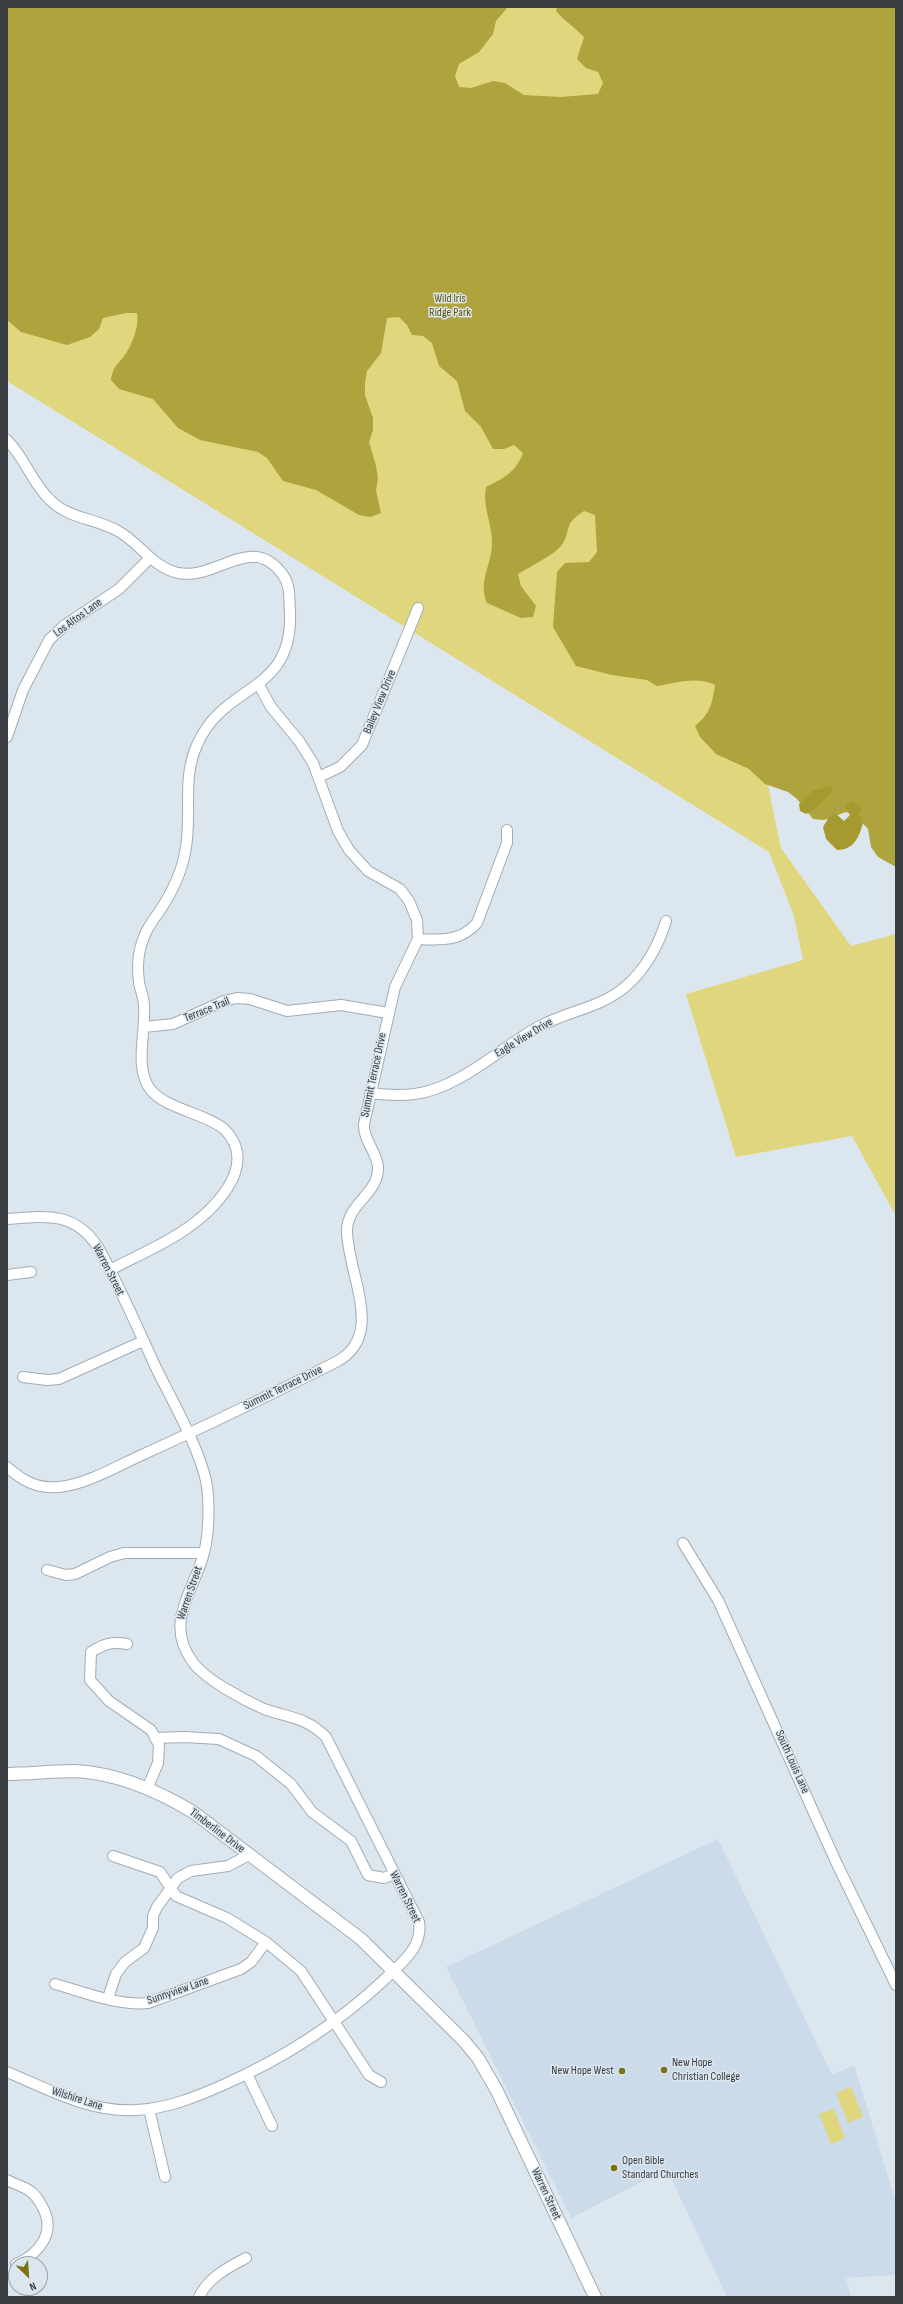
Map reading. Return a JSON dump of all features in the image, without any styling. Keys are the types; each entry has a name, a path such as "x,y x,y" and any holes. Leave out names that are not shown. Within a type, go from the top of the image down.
{"street":[{"path":"7,440 21,457 41,491 53,503 66,512 117,530 158,566 169,571 197,574 210,571 237,558 250,556 262,558 274,566 284,576 289,588 290,624 287,649 278,666 259,685 236,698 215,716 203,733 193,754 188,776 187,838 184,860 174,886 147,928 140,949 139,977 144,1003 143,1070 151,1089 162,1099 224,1129 234,1143 239,1162 236,1174 225,1191 198,1221 169,1239 110,1270"},
{"name":"Los Altos Lane","path":"7,737 23,690 48,640 65,624 119,588 150,558"},
{"name":"Bailey View Drive","path":"319,777 340,767 362,745 418,608"},
{"path":"259,685 271,707 304,748 319,777 336,825 349,850 368,871 396,886 406,896 416,915 418,939 452,939 467,932 477,923 507,843 507,830"},
{"name":"Eagle View Drive","path":"370,1093 396,1096 416,1094 436,1089 467,1072 540,1026 602,1002 624,987 639,973 658,945 666,921"},
{"name":"Summit Terrace Drive","path":"188,1434 336,1362 345,1357 356,1346 362,1326 348,1226 353,1209 372,1188 378,1173 376,1157 363,1128 388,1013 397,982 418,939"},
{"name":"Terrace Trail","path":"144,1027 173,1024 224,1001 237,998 255,1000 287,1011 341,1005 388,1013"},
{"name":"Warren Street","path":"7,1219 47,1216 71,1222 88,1235 110,1270 188,1434 208,1487 208,1518 204,1553 179,1621 179,1636 192,1662 208,1676 243,1698 265,1709 299,1718 315,1726 326,1737 336,1753 394,1874 419,1922 421,1932 418,1944 394,1970 464,2041 487,2072 595,2297"},
{"path":"7,1275 31,1272"},
{"path":"23,1378 48,1380 59,1379 143,1341"},
{"path":"7,1467 22,1479 35,1486 69,1485 91,1478 188,1434"},
{"name":"South Louis Lane","path":"683,1543 718,1600 837,1864 896,1985"},
{"name":"Warren Street","path":"47,1570 66,1575 75,1574 110,1557 124,1553 204,1553"},
{"path":"127,1644 116,1642 105,1643 91,1652 90,1680 109,1700 151,1730 159,1745 158,1763 147,1789"},
{"path":"155,1738 184,1736 220,1739 256,1756 291,1784 312,1812 351,1841 368,1875 384,1878 394,1874"},
{"name":"Timberline Drive","path":"7,1774 75,1772 101,1774 170,1798 193,1812 361,1939 394,1970"},
{"path":"108,1998 116,1974 125,1962 144,1948 151,1933 153,1916 156,1907 178,1878 191,1871 228,1866 249,1855"},
{"path":"112,1856 160,1872 176,1896 227,1918 266,1942 301,1970 336,2021 369,2075 380,2082"},
{"name":"Sunnyview Lane","path":"55,1984 135,2004 148,2002 241,1969 251,1962 266,1942"},
{"name":"Wilshire Lane","path":"7,2072 83,2103 101,2108 136,2110 149,2109 202,2094 247,2074 291,2051 336,2021 394,1970"},
{"path":"247,2074 272,2126"},
{"path":"149,2109 165,2177"},
{"path":"7,2180 24,2187 33,2194 47,2217 48,2231 39,2249 28,2256"},
{"path":"199,2297 211,2280 218,2274 246,2258"}],"shaded area":[{"path":"830,786 833,791 817,807 806,814 800,811 799,804 812,791"},
{"path":"852,801 862,809 859,813 863,823 855,842 848,848 837,850 826,839 823,827 829,817 835,813 844,821 850,815 845,806"},
{"name":"New Hope Christian College","path":"718,1839 832,2075 854,2065 896,2202 896,2275 846,2278 851,2297 727,2297 667,2169 571,2218 446,1967"}],"green space":[{"name":"Wild Iris Ridge Park","path":"7,7 669,7 707,455 781,848 851,946 896,934 896,1216 852,1136 736,1157 686,994 803,960 794,916 769,852 7,381"},
{"name":"Wild Iris Ridge Park","path":"7,7 508,7 496,21 493,34 479,52 459,64 455,76 459,87 471,88 493,81 505,83 524,95 560,97 598,94 603,83 598,72 586,68 577,59 584,37 559,15 556,11 557,7 896,7 896,867 878,857 871,847 868,829 856,816 846,812 824,820 813,819 797,799 788,792 765,784 749,769 716,754 700,737 695,726 700,722 710,708 715,685 708,682 694,681 657,686 647,680 612,675 576,666 553,627 557,572 565,563 589,562 597,552 595,515 584,511 577,516 572,520 564,540 558,549 518,574 521,586 536,606 533,617 521,618 487,603 484,581 491,553 492,538 485,502 486,487 509,474 517,465 523,453 514,445 504,449 493,449 481,427 465,411 457,381 439,366 432,343 423,336 412,335 407,325 399,317 387,318 381,353 367,371 365,383 365,395 373,418 373,430 369,442 376,466 378,478 376,490 381,513 370,517 359,515 316,490 283,481 267,458 258,452 200,440 178,428 153,399 119,389 111,380 112,375 115,367 128,350 136,332 137,313 126,313 103,318 99,329 90,337 67,345 21,332 7,320"},
{"path":"851,2087 863,2117 848,2123 836,2093"},
{"path":"834,2109 845,2138 831,2144 819,2114"}],"place":[{"name":"New Hope Christian College","path":"664,2070"},
{"name":"New Hope West","path":"622,2071"},
{"name":"Open Bible Standard Churches","path":"614,2168"}]}
